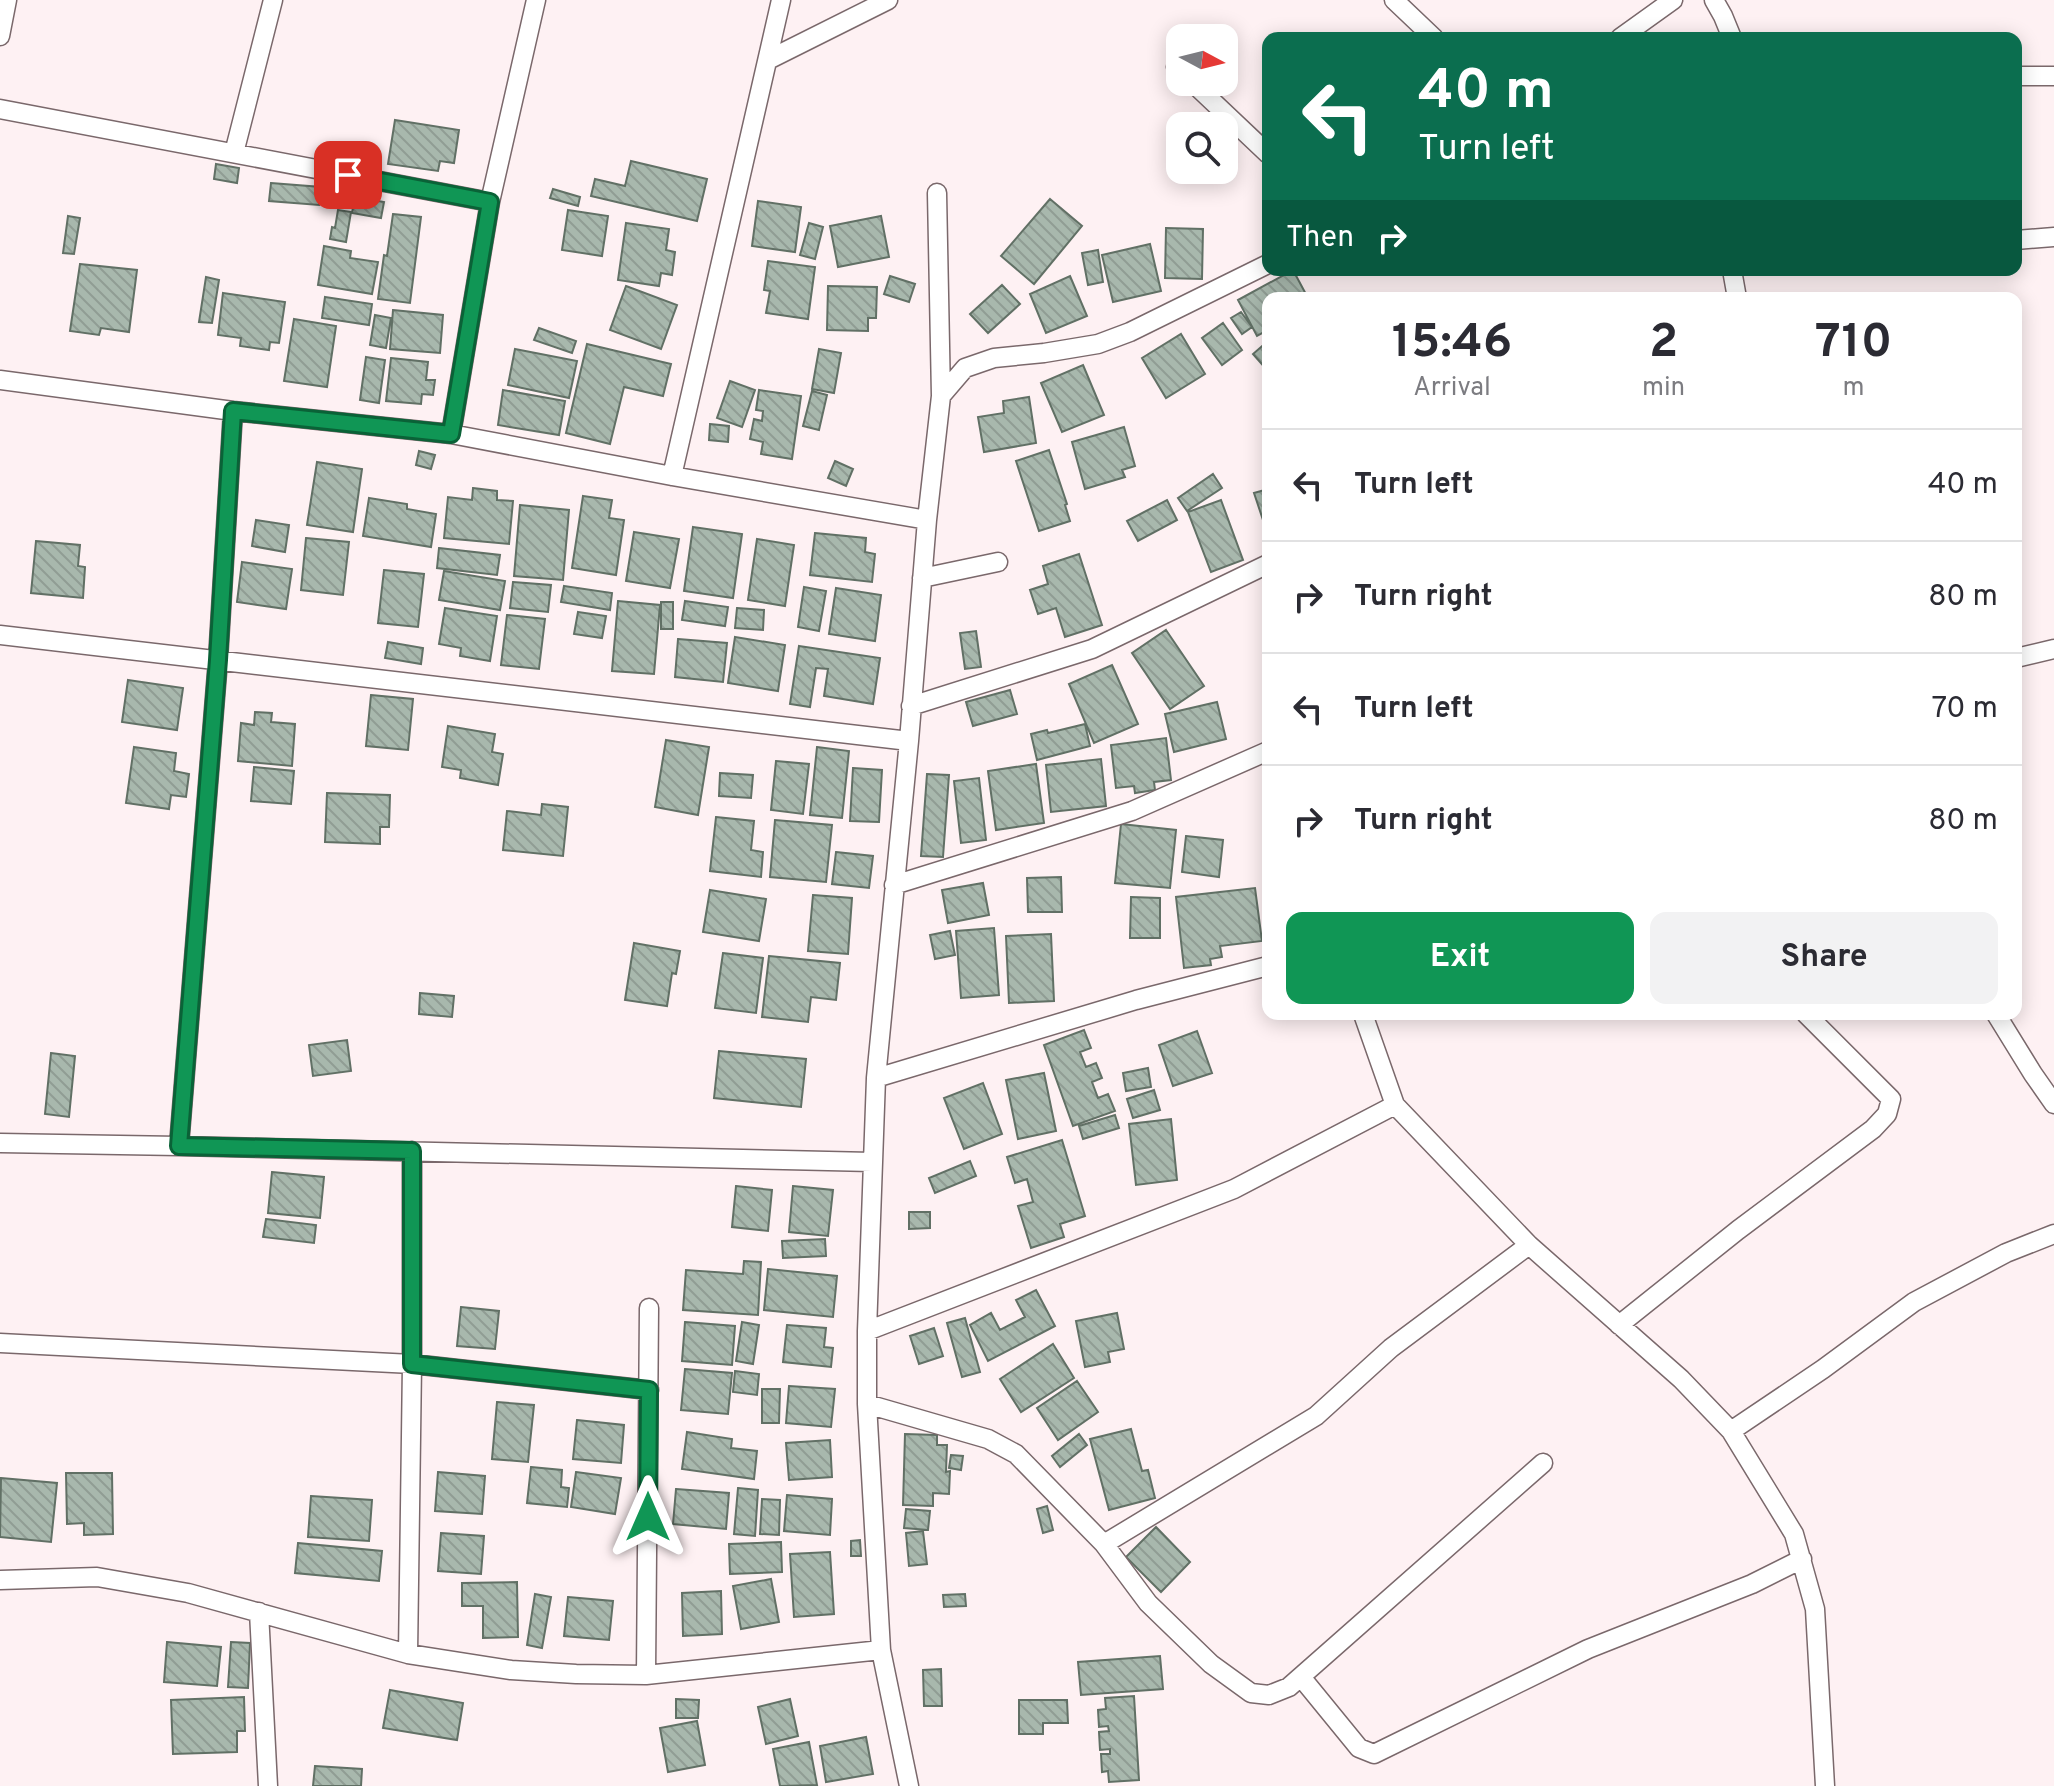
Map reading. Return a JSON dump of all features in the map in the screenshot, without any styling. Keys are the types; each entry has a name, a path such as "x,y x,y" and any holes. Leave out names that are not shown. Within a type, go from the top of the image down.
{"street":[{"path":"0,36 7,0"},
{"path":"234,153 273,0"},
{"path":"451,434 490,202 536,0"},
{"path":"672,476 781,0"},
{"path":"768,60 888,0"},
{"path":"1394,0 1428,32"},
{"path":"1628,32 1673,0"},
{"path":"1714,0 1730,32"},
{"path":"2022,76 2054,76"},
{"path":"1207,96 1262,148"},
{"path":"0,109 490,202"},
{"path":"909,1786 881,1650 867,1404 867,1331 876,1078 941,396 937,193"},
{"path":"2022,240 2054,237"},
{"path":"941,396 965,368 994,358 1098,344 1130,332 1262,267"},
{"path":"0,380 233,411 451,434 927,520"},
{"path":"179,1146 218,660 233,411"},
{"path":"922,578 998,562"},
{"path":"911,706 1092,649 1262,567"},
{"path":"0,635 909,741"},
{"path":"2022,657 2054,649"},
{"path":"894,885 1132,811 1262,754"},
{"path":"876,1078 1136,1000 1262,968"},
{"path":"1365,1020 1395,1105 1529,1245 1681,1379 1731,1431 1794,1534 1815,1609 1823,1785"},
{"path":"1619,1325 1738,1230 1873,1129 1887,1114 1891,1099 1812,1020"},
{"path":"2000,1020 2054,1104"},
{"path":"867,1331 1234,1189 1395,1105"},
{"path":"0,1143 872,1162"},
{"path":"408,1654 412,1151"},
{"path":"1731,1431 1914,1302 2006,1253 2054,1234"},
{"path":"1104,1544 1316,1416 1391,1348 1529,1245"},
{"path":"646,1675 649,1308"},
{"path":"0,1343 412,1364 649,1390"},
{"path":"867,1404 988,1439 1016,1454 1104,1544 1148,1603 1211,1664 1251,1693 1269,1695 1289,1687 1301,1677 1543,1463"},
{"path":"1301,1677 1359,1748 1374,1754 1588,1649 1752,1584 1802,1559"},
{"path":"0,1580 97,1577 188,1593 408,1654 511,1670 646,1675 881,1650"},
{"path":"259,1612 268,1786"}],"building":[{"path":"395,120 459,130 454,163 440,161 438,171 388,164"},
{"path":"631,161 707,179 697,221 591,196 595,179 625,186"},
{"path":"216,164 239,168 237,183 214,179"},
{"path":"271,183 321,187 319,205 269,201"},
{"path":"553,189 580,197 578,206 550,198"},
{"path":"355,197 384,202 381,218 352,213"},
{"path":"1050,199 1082,226 1034,284 1001,256"},
{"path":"758,201 801,207 795,252 752,246"},
{"path":"338,210 351,212 346,242 330,239"},
{"path":"568,210 608,216 602,256 562,250"},
{"path":"393,214 421,217 410,303 378,299"},
{"path":"68,216 80,218 74,254 63,253"},
{"path":"881,216 889,257 838,267 830,226"},
{"path":"626,223 669,229 666,250 675,252 672,275 661,273 659,286 618,280"},
{"path":"809,223 823,227 815,259 800,255"},
{"path":"1166,228 1203,229 1202,279 1165,278"},
{"path":"1150,244 1161,291 1113,302 1102,255"},
{"path":"324,246 351,251 350,258 378,262 372,294 318,285"},
{"path":"1098,250 1103,282 1088,285 1082,253"},
{"path":"768,261 815,267 808,319 766,313 770,291 764,290"},
{"path":"80,264 137,270 129,332 101,328 99,335 70,331"},
{"path":"890,276 915,284 909,302 884,294"},
{"path":"1070,276 1087,316 1046,333 1030,294"},
{"path":"1282,276 1296,276 1305,292 1262,292 1262,333 1257,336 1238,300"},
{"path":"206,277 219,280 212,323 199,322"},
{"path":"1002,285 1020,304 988,333 970,314"},
{"path":"626,286 677,305 661,349 610,330"},
{"path":"828,286 877,287 876,318 868,318 868,331 827,330"},
{"path":"223,293 285,302 279,343 270,342 269,350 240,346 241,338 218,335"},
{"path":"325,297 372,304 369,325 322,318"},
{"path":"393,310 443,315 440,353 390,349"},
{"path":"1241,312 1252,327 1242,334 1231,318"},
{"path":"375,315 391,318 386,348 370,345"},
{"path":"294,319 336,326 327,387 284,381"},
{"path":"1223,323 1242,350 1222,365 1202,338"},
{"path":"539,328 576,341 572,353 534,340"},
{"path":"1181,334 1205,374 1166,398 1142,358"},
{"path":"587,344 671,364 663,396 624,387 610,444 566,433"},
{"path":"1262,346 1262,364 1253,354"},
{"path":"515,349 577,361 569,398 508,385"},
{"path":"819,349 841,353 834,393 812,389"},
{"path":"366,357 385,360 379,403 360,400"},
{"path":"391,358 428,362 426,380 435,380 433,395 422,394 421,404 386,401"},
{"path":"1083,365 1104,415 1062,432 1041,383"},
{"path":"730,381 755,390 742,427 717,418"},
{"path":"503,390 565,401 559,435 498,425"},
{"path":"759,390 801,396 792,459 761,454 763,442 750,439 754,419 762,421 763,411 756,410"},
{"path":"812,391 827,395 819,430 803,426"},
{"path":"1029,397 1036,443 984,452 978,417 1004,413 1003,401"},
{"path":"710,424 729,426 728,442 709,440"},
{"path":"1124,427 1135,466 1122,470 1125,477 1085,489 1072,442"},
{"path":"1049,450 1070,521 1039,531 1016,461"},
{"path":"419,451 435,455 431,469 416,465"},
{"path":"835,461 853,469 846,486 828,478"},
{"path":"317,462 362,469 353,532 307,525"},
{"path":"1213,474 1222,488 1187,511 1178,498"},
{"path":"473,488 497,491 497,500 513,501 509,544 444,538 448,497 472,500"},
{"path":"1262,491 1262,517 1254,493"},
{"path":"583,496 612,500 609,518 624,520 616,575 572,568"},
{"path":"369,498 407,504 407,509 436,514 431,547 363,536"},
{"path":"1167,500 1177,520 1138,541 1127,521"},
{"path":"1221,500 1243,560 1211,572 1188,512"},
{"path":"520,505 569,510 563,580 514,576"},
{"path":"256,520 289,525 285,552 252,546"},
{"path":"693,527 742,534 733,598 684,591"},
{"path":"634,532 679,539 670,588 626,581"},
{"path":"815,533 866,538 865,552 875,554 872,582 810,575"},
{"path":"306,538 349,542 343,595 301,590"},
{"path":"757,539 794,545 785,606 748,600"},
{"path":"36,541 80,545 78,566 85,567 83,598 31,593"},
{"path":"439,548 500,555 497,575 437,568"},
{"path":"1079,554 1102,625 1065,637 1056,608 1038,614 1030,590 1048,584 1043,566"},
{"path":"242,562 292,569 286,609 237,602"},
{"path":"384,570 424,574 418,627 378,623"},
{"path":"444,571 505,581 500,610 439,600"},
{"path":"513,582 551,585 548,612 510,608"},
{"path":"564,586 612,593 610,610 561,602"},
{"path":"804,587 826,591 819,631 798,627"},
{"path":"836,588 881,595 875,641 829,634"},
{"path":"618,601 660,605 654,674 612,671"},
{"path":"685,601 728,607 725,626 682,620"},
{"path":"661,602 673,602 673,629 661,629"},
{"path":"445,608 497,616 490,661 460,656 461,648 439,644"},
{"path":"737,608 764,610 763,630 735,628"},
{"path":"578,612 606,616 602,638 574,634"},
{"path":"507,615 545,619 539,669 501,665"},
{"path":"1166,630 1204,686 1170,709 1132,653"},
{"path":"976,631 981,667 965,669 960,633"},
{"path":"735,637 785,645 778,691 728,683"},
{"path":"678,639 727,643 723,682 675,677"},
{"path":"388,642 423,648 421,664 385,658"},
{"path":"799,646 880,658 873,704 824,696 828,669 816,668 810,707 790,704"},
{"path":"1112,665 1138,724 1094,743 1069,684"},
{"path":"128,680 183,688 177,730 122,722"},
{"path":"1010,690 1017,714 973,726 966,702"},
{"path":"371,695 413,699 408,750 366,746"},
{"path":"1217,702 1226,739 1174,752 1165,714"},
{"path":"255,712 272,713 271,722 295,724 292,766 238,761 241,723 254,725"},
{"path":"1085,724 1090,746 1037,760 1031,734"},
{"path":"448,726 495,734 492,752 503,754 498,785 460,778 461,770 442,767"},
{"path":"1166,738 1171,780 1154,782 1155,790 1135,793 1134,786 1116,788 1111,745"},
{"path":"666,740 709,747 698,815 655,807"},
{"path":"134,747 176,753 174,771 189,774 186,797 171,795 169,809 126,803"},
{"path":"817,747 849,751 842,818 810,815"},
{"path":"1101,759 1106,806 1051,812 1046,765"},
{"path":"776,761 809,764 803,814 771,810"},
{"path":"1036,764 1044,823 996,830 988,771"},
{"path":"254,767 294,771 291,804 251,801"},
{"path":"853,768 882,770 879,822 850,821"},
{"path":"720,773 753,775 751,798 719,796"},
{"path":"927,774 949,775 943,857 921,856"},
{"path":"979,778 986,840 961,843 954,781"},
{"path":"327,793 390,795 389,827 380,827 380,844 325,842"},
{"path":"542,804 568,807 563,856 503,850 507,811 541,815"},
{"path":"716,817 754,821 751,850 763,852 761,877 710,871"},
{"path":"775,820 832,825 826,882 770,877"},
{"path":"1121,824 1176,830 1170,888 1115,883"},
{"path":"1186,836 1223,840 1219,877 1182,872"},
{"path":"836,852 873,856 869,888 832,884"},
{"path":"1061,877 1062,912 1028,912 1027,878"},
{"path":"983,883 989,915 948,923 942,890"},
{"path":"1255,888 1262,941 1220,946 1222,957 1210,959 1211,965 1184,968 1176,897"},
{"path":"710,890 766,899 759,941 703,932"},
{"path":"813,895 852,898 848,954 808,951"},
{"path":"1131,897 1160,898 1160,938 1130,938"},
{"path":"994,928 999,995 961,998 956,931"},
{"path":"950,931 955,955 935,959 930,935"},
{"path":"1051,934 1054,1001 1009,1003 1006,936"},
{"path":"634,943 680,951 676,974 672,973 667,1006 625,1000"},
{"path":"723,953 763,958 756,1013 715,1008"},
{"path":"769,956 840,963 836,1000 811,997 808,1022 762,1017"},
{"path":"420,993 454,996 452,1017 419,1014"},
{"path":"1084,1030 1091,1048 1080,1052 1086,1067 1096,1063 1102,1078 1092,1082 1098,1098 1108,1094 1115,1111 1073,1126 1044,1045"},
{"path":"1197,1031 1212,1073 1173,1086 1159,1045"},
{"path":"347,1040 351,1071 313,1076 309,1045"},
{"path":"719,1051 806,1059 801,1107 714,1098"},
{"path":"51,1053 75,1056 69,1117 45,1114"},
{"path":"1148,1068 1151,1087 1126,1091 1123,1073"},
{"path":"1044,1073 1056,1131 1018,1139 1006,1080"},
{"path":"983,1083 1002,1134 964,1149 944,1098"},
{"path":"1154,1090 1160,1110 1133,1118 1127,1099"},
{"path":"1115,1115 1119,1128 1083,1139 1079,1126"},
{"path":"1171,1119 1177,1180 1136,1185 1129,1124"},
{"path":"1062,1140 1085,1216 1060,1224 1064,1237 1031,1248 1018,1206 1033,1202 1027,1179 1015,1183 1007,1157"},
{"path":"970,1161 976,1176 935,1193 929,1178"},
{"path":"272,1172 324,1177 320,1218 268,1213"},
{"path":"736,1186 772,1190 768,1231 732,1227"},
{"path":"793,1186 833,1190 828,1236 789,1232"},
{"path":"909,1212 930,1212 930,1228 909,1229"},
{"path":"266,1219 316,1225 314,1243 263,1237"},
{"path":"825,1239 826,1256 783,1258 782,1241"},
{"path":"744,1261 761,1262 758,1315 683,1310 686,1270 743,1274"},
{"path":"768,1269 837,1276 833,1317 764,1310"},
{"path":"1036,1290 1055,1326 988,1361 970,1325 991,1313 1000,1330 1025,1317 1016,1300"},
{"path":"461,1307 499,1311 495,1349 457,1346"},
{"path":"1117,1313 1124,1349 1108,1352 1110,1362 1085,1367 1076,1321"},
{"path":"965,1318 980,1372 962,1377 947,1323"},
{"path":"685,1322 735,1326 732,1365 682,1361"},
{"path":"742,1322 759,1325 753,1364 736,1361"},
{"path":"787,1325 826,1328 824,1347 833,1348 831,1367 783,1362"},
{"path":"934,1328 943,1356 919,1364 910,1336"},
{"path":"1053,1344 1074,1378 1021,1412 1000,1379"},
{"path":"685,1369 732,1373 728,1414 681,1410"},
{"path":"735,1371 759,1374 757,1395 733,1392"},
{"path":"1077,1381 1098,1412 1058,1440 1037,1408"},
{"path":"789,1386 835,1389 831,1427 786,1423"},
{"path":"762,1389 780,1389 779,1423 762,1423"},
{"path":"497,1402 534,1405 528,1462 492,1459"},
{"path":"577,1420 624,1425 621,1463 573,1459"},
{"path":"1131,1429 1142,1471 1148,1470 1155,1498 1109,1510 1090,1439"},
{"path":"687,1432 732,1439 731,1448 757,1451 754,1479 682,1469"},
{"path":"905,1434 937,1435 937,1445 947,1445 949,1494 933,1493 933,1506 903,1505"},
{"path":"1079,1434 1087,1445 1060,1467 1052,1456"},
{"path":"830,1440 832,1477 789,1480 786,1443"},
{"path":"951,1455 963,1456 961,1470 949,1468"},
{"path":"531,1467 562,1470 561,1487 569,1488 567,1507 527,1503"},
{"path":"438,1472 485,1476 482,1514 435,1511"},
{"path":"576,1472 621,1478 615,1514 571,1507"},
{"path":"66,1473 112,1473 113,1534 84,1535 84,1523 67,1524"},
{"path":"1,1478 57,1483 51,1542 0,1537"},
{"path":"738,1488 758,1490 755,1536 734,1534"},
{"path":"676,1489 729,1493 726,1529 673,1524"},
{"path":"787,1495 832,1499 830,1535 784,1531"},
{"path":"311,1496 372,1500 369,1541 308,1537"},
{"path":"762,1499 780,1500 779,1535 760,1534"},
{"path":"1047,1506 1053,1530 1043,1533 1037,1509"},
{"path":"906,1509 930,1511 928,1530 904,1528"},
{"path":"1156,1527 1190,1562 1161,1592 1126,1557"},
{"path":"923,1531 927,1564 909,1566 906,1533"},
{"path":"441,1533 484,1536 481,1574 438,1571"},
{"path":"860,1540 861,1556 851,1556 851,1541"},
{"path":"781,1542 782,1572 730,1574 729,1544"},
{"path":"298,1543 382,1551 379,1581 295,1573"},
{"path":"830,1552 834,1614 794,1617 790,1554"},
{"path":"771,1579 779,1622 741,1629 733,1586"},
{"path":"517,1582 518,1637 483,1638 483,1606 462,1606 462,1583"},
{"path":"721,1591 722,1634 683,1636 682,1593"},
{"path":"535,1594 551,1597 542,1648 527,1645"},
{"path":"965,1594 966,1606 944,1607 943,1595"},
{"path":"568,1597 613,1601 609,1640 564,1636"},
{"path":"167,1642 221,1647 217,1686 164,1682"},
{"path":"231,1642 250,1643 248,1688 228,1687"},
{"path":"1160,1656 1163,1689 1081,1695 1078,1662"},
{"path":"941,1669 942,1706 924,1706 923,1670"},
{"path":"390,1690 463,1703 457,1740 383,1728"},
{"path":"1134,1696 1139,1780 1109,1782 1108,1771 1102,1772 1101,1754 1110,1754 1110,1749 1100,1750 1099,1732 1109,1731 1108,1726 1099,1727 1098,1710 1106,1709 1105,1698"},
{"path":"244,1697 245,1731 237,1731 237,1752 173,1754 171,1700"},
{"path":"676,1699 699,1700 698,1718 676,1718"},
{"path":"790,1699 798,1736 766,1744 758,1707"},
{"path":"1019,1700 1067,1700 1068,1723 1043,1723 1043,1734 1019,1734"},
{"path":"697,1721 705,1765 668,1772 660,1728"},
{"path":"866,1737 873,1774 826,1782 820,1746"},
{"path":"809,1742 817,1785 780,1786 773,1749"},
{"path":"315,1766 362,1769 361,1786 313,1786"}],"route":[{"path":"348,175 490,202 451,434 233,411 218,660 179,1146 412,1151 412,1364 649,1390 648,1517"}]}
